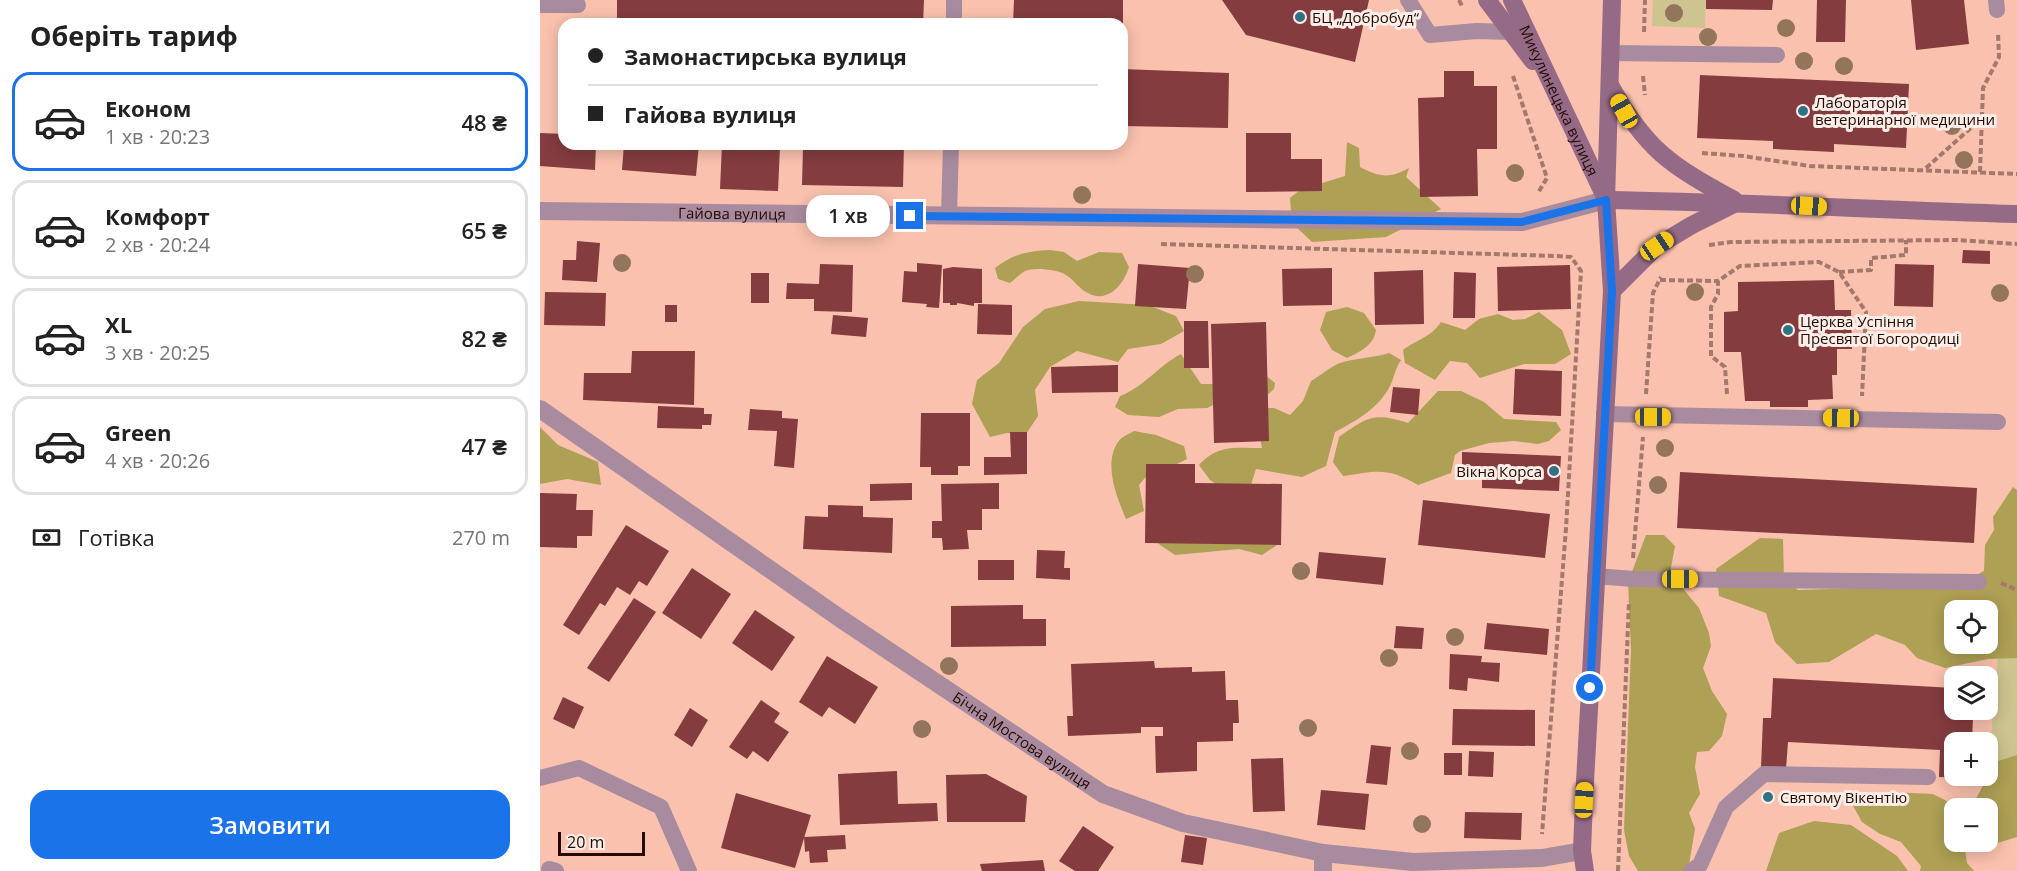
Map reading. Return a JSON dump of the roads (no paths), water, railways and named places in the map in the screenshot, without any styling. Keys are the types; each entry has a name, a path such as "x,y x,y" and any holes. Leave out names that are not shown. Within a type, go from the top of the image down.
{"main road":[{"path":"1487,0 1555,90"},
{"name":"Микулинецька вулиця","path":"1512,0 1606,200"},
{"path":"1586,871 1582,851 1612,291 1606,200 1612,0"},
{"path":"1610,85 1635,128 1653,149 1700,181 1738,202"},
{"path":"1606,200 1738,202 1928,213 2017,214"},
{"path":"1612,291 1657,246 1738,202"}],"street":[{"name":"Гайова вулиця","path":"540,211 1522,222 1606,200"},
{"name":"Бічна Мостова вулиця","path":"540,409 841,619 1103,794 1183,823 1323,853 1413,862 1542,858 1582,851"},
{"path":"1323,853 1323,871"}],"lane":[{"path":"954,0 954,18"},
{"path":"1408,0 1430,35 1477,31 1510,32"},
{"path":"540,4 578,4"},
{"path":"1610,53 1776,55"},
{"path":"949,216 951,150"},
{"path":"1604,414 1998,422"},
{"path":"1595,576 1634,579 1979,582"},
{"path":"540,778 579,768 661,807 689,871"},
{"path":"1691,871 1700,865 1726,807 1764,774 1928,777"}],"place":[{"name":"БЦ „Добробуд“","path":"1300,17"},
{"name":"Лабораторія ветеринарної медицини","path":"1803,111"},
{"name":"Церква Успіння Пресвятої Богородиці","path":"1788,330"},
{"name":"Вікна Корса","path":"1554,471"},
{"name":"Святому Вікентію","path":"1768,797"}]}
